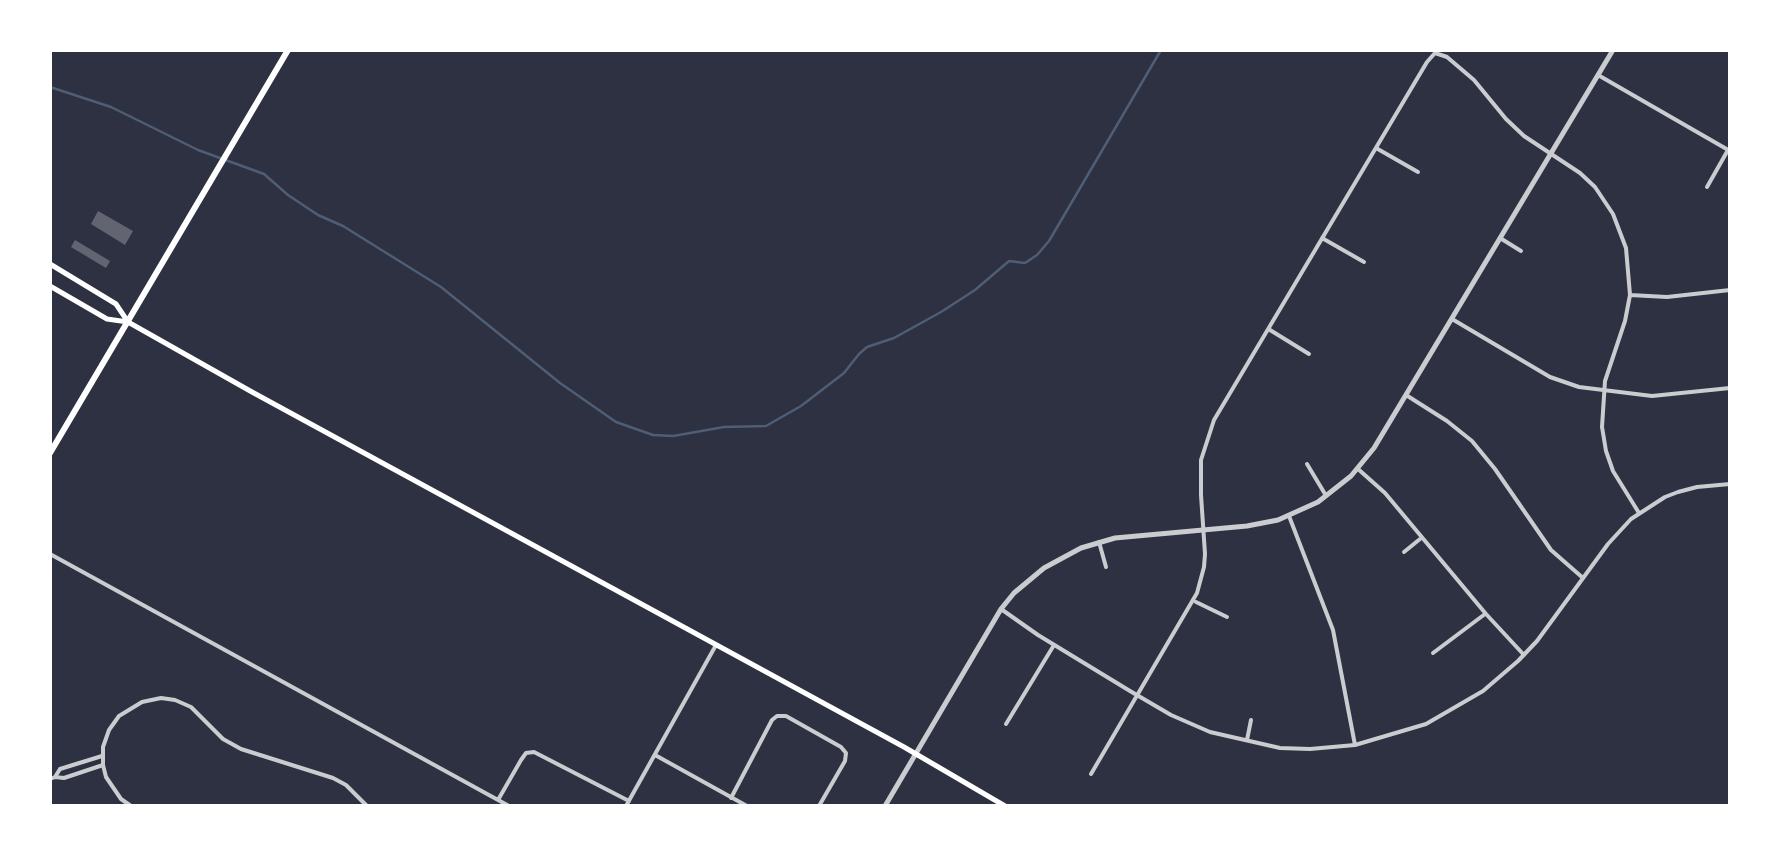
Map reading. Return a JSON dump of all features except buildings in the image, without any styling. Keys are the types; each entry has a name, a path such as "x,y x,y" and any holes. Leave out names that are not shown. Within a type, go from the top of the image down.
{"main road":[{"path":"50,453 288,50"},
{"path":"50,264 116,304 128,322"},
{"path":"50,286 107,319 128,322 915,752 1005,806"}],"street":[{"path":"885,806 1001,610 1014,593 1044,568 1098,542 1246,526 1289,516 1327,496 1358,468 1406,396 1613,50"},
{"path":"1091,774 1194,601 1204,568 1200,479 1208,433 1435,52 1447,56 1474,80 1518,131 1580,172 1613,214 1626,248 1630,295 1603,392 1602,428 1620,486 1638,513"},
{"path":"1598,75 1729,150 1707,188"},
{"path":"1376,148 1418,172"},
{"path":"1322,238 1364,262"},
{"path":"1500,238 1521,251"},
{"path":"1630,295 1667,298 1730,290"},
{"path":"1452,318 1550,378 1578,387 1652,396 1730,388"},
{"path":"1268,329 1309,354"},
{"path":"1406,396 1472,441 1551,550 1583,578"},
{"path":"1307,464 1327,496"},
{"path":"1358,468 1524,655"},
{"path":"1001,610 1138,696 1220,736 1280,748 1355,745 1401,733 1442,716 1483,691 1524,655 1619,530 1638,513 1678,492 1730,484"},
{"path":"1289,516 1333,630 1355,745"},
{"path":"1404,552 1422,538"},
{"path":"1098,542 1106,567"},
{"path":"50,554 509,806"},
{"path":"1194,601 1227,618"},
{"path":"1433,654 1486,614"},
{"path":"1006,724 1054,644"},
{"path":"498,800 526,753 534,752 627,804 716,645"},
{"path":"131,806 111,788 103,766 105,738 119,716 131,706 160,698 175,700 197,712 223,739 241,750 332,778 346,785 368,806"},
{"path":"731,798 772,720 786,716 846,753 819,806"},
{"path":"1246,742 1250,720"},
{"path":"655,754 746,806"},
{"path":"52,778 60,769 102,756"},
{"path":"52,778 103,766"}],"waterway":[{"path":"50,87 111,107 198,150 264,174 318,215 343,226 441,287 560,383 616,422 653,435 673,436 724,427 766,426 801,406 844,373 867,347 894,338 941,312 1009,261 1025,263 1037,255 1049,241 1161,50"}]}
